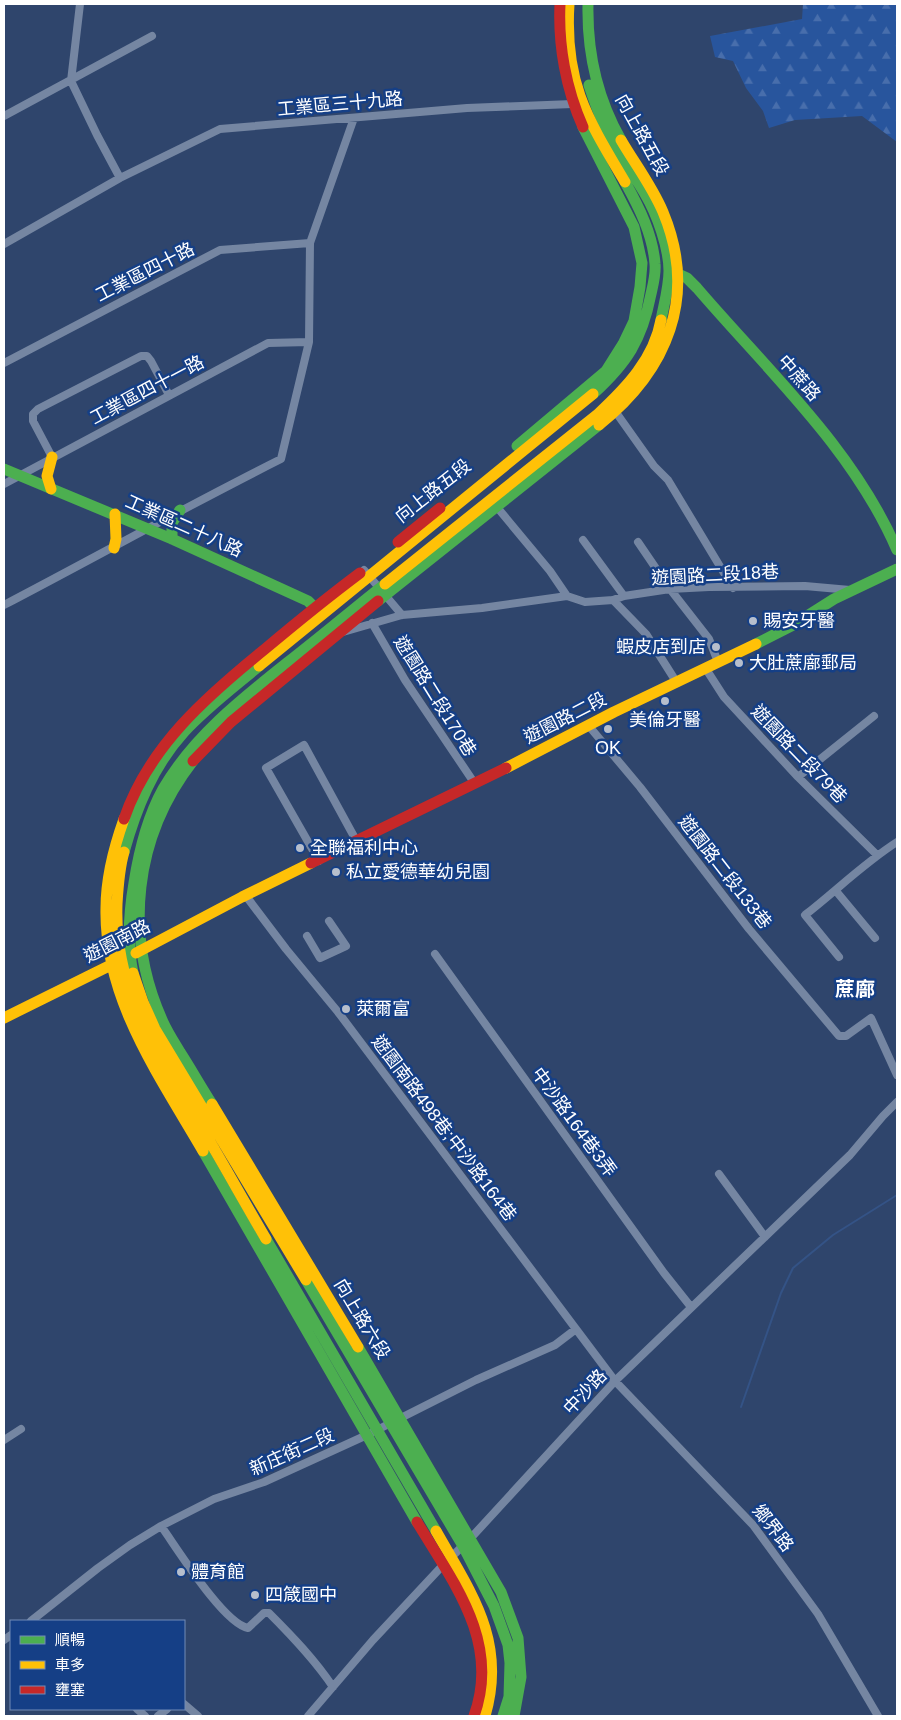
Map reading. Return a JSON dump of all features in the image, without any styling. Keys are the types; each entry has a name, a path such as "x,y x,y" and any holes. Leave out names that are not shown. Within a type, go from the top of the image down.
{"main road":[{"name":"向上路五段","path":"367,572 606,371 623,344 634,321 642,263 634,227 584,131 573,104 561,45 559,26 560,4"},
{"name":"向上路五段","path":"126,957 117,938 116,906 123,855 131,824 152,779 178,739 208,709 318,611 582,404 622,364 644,324 650,302 655,265 649,238 637,205 598,137 575,83 568,24 569,4"},
{"name":"向上路五段","path":"382,592 496,506 615,411 640,383 662,352 678,294 674,272 657,219 646,195 619,154 597,111 587,78 581,40 581,4"},
{"name":"向上路五段","path":"126,957 136,870 147,826 163,790 178,767 209,732 270,678 382,592 598,414 623,391 645,361 659,332 668,285 674,272 675,243 663,211 650,185 625,147 605,108 594,77 588,40 588,4"},
{"name":"中蔗路","path":"642,263 655,265 674,272 687,278 697,288 832,442 861,480 880,513 897,550"},
{"path":"678,294 687,289 697,288"},
{"path":"52,457 47,476 52,489"},
{"name":"工業區二十八路","path":"4,469 115,514 308,601 334,630"},
{"path":"172,539 172,524 180,510"},
{"path":"114,548 117,536 113,523 115,514"},
{"name":"遊園路二段","path":"246,896 475,784 588,725 677,684 793,625 834,599 897,569"},
{"name":"遊園南路","path":"4,1018 246,896"},
{"path":"126,957 126,982 147,1034 377,1429 447,1561 474,1626 480,1652 482,1666 481,1690 474,1716"},
{"path":"126,957 125,1013 138,1039 366,1435 484,1621 490,1648 492,1679 490,1698 485,1716"},
{"name":"向上路六段","path":"126,957 142,1002 155,1029 396,1420 466,1543 494,1606 508,1645 509,1697 503,1716"},
{"name":"向上路六段","path":"466,1543 501,1592 518,1638 521,1677 514,1716"}],"street":[{"path":"80,4 71,81 120,178"},
{"path":"4,116 152,36"},
{"name":"工業區三十九路","path":"4,244 120,178 220,129 466,108 573,104"},
{"path":"4,605 114,548 180,510 280,459 309,342 310,244 354,118"},
{"name":"工業區四十路","path":"4,363 220,250 310,244"},
{"name":"工業區四十一路","path":"4,484 268,343 309,342"},
{"path":"52,457 33,421 33,414 38,409 141,356 146,356 151,360 169,395"},
{"path":"615,411 654,466 668,480 733,588"},
{"path":"496,506 550,571 567,596"},
{"path":"583,540 624,596"},
{"path":"638,542 670,589 708,639 718,662"},
{"path":"367,572 402,615"},
{"name":"遊園路二段18巷","path":"334,630 402,615 523,603 567,596 586,602 613,600 624,596 670,589 822,586 852,591"},
{"path":"613,600 646,634 677,684"},
{"name":"遊園路二段170巷","path":"372,623 405,680 475,784"},
{"name":"遊園路二段79巷","path":"706,669 724,697 798,777 877,855"},
{"path":"798,777 874,716"},
{"name":"遊園路二段133巷","path":"588,725 640,786 749,929 839,1036 846,1036 871,1018 897,1075"},
{"path":"319,861 266,768 304,745 357,842"},
{"path":"840,957 805,915 877,855 897,842"},
{"path":"836,891 875,938"},
{"name":"遊園南路498巷;中沙路164巷","path":"246,896 286,949 338,1012 615,1381"},
{"path":"306,936 320,958 346,946 329,922"},
{"name":"中沙路164巷3弄","path":"434,954 664,1273 691,1307"},
{"name":"中沙路","path":"308,1716 373,1640 466,1543 615,1381 850,1155 897,1102"},
{"path":"719,1174 765,1237"},
{"name":"新庄街二段","path":"37,1620 98,1568 160,1526 214,1499 264,1482 366,1435 476,1380 555,1345 576,1330"},
{"name":"鄉界路","path":"615,1381 753,1525 818,1614 878,1716"},
{"path":"4,1440 20,1429"},
{"path":"160,1526 212,1597 234,1620 243,1627 248,1628 264,1613 269,1613 300,1644 319,1666 333,1687"},
{"path":"185,1705 198,1716"}],"green space":[{"path":"803,4 897,4 897,142 862,116 795,120 769,128 763,111 746,88 733,61 715,57 710,36 802,19"}],"waterway":[{"path":"741,1407 781,1293 793,1268 833,1235 897,1195"}],"traffic: fast":[{"path":"588,4 589,40 595,74 606,108 621,140"},
{"path":"589,85 606,130 649,202 662,231 669,271 661,320"},
{"path":"517,446 606,371 623,344 634,321 642,263 634,227 583,127"},
{"path":"593,394 624,361 638,338 654,279 654,253 651,242 640,211 625,182"},
{"path":"674,272 687,278 697,288 780,380 833,444 879,513 897,550"},
{"path":"378,601 599,425"},
{"path":"4,469 172,539 308,601 320,613"},
{"path":"172,539 172,523 180,510"},
{"path":"756,644 793,625 834,599 897,569"},
{"path":"133,973 129,928 138,859 152,811 176,768 208,731 245,697 385,584"},
{"path":"124,852 140,804 163,759 173,745 201,715 259,666"},
{"path":"193,761 173,790 158,821 147,854 141,887 139,921 150,989 163,1022 212,1104"},
{"path":"203,1151 417,1522"},
{"path":"266,1239 436,1531"},
{"path":"306,1280 463,1546 494,1606 508,1645 510,1663 509,1697 503,1716"},
{"path":"358,1347 501,1592 518,1638 521,1677 514,1716"}],"traffic: slow":[{"path":"569,4 568,31 570,56 581,98 589,118 625,182"},
{"path":"599,425 623,404 643,380 659,356 670,329 676,302 677,273 673,243 663,212 649,184 621,140"},
{"path":"385,584 598,414 637,372 652,347 661,320"},
{"path":"259,666 593,394"},
{"path":"51,489 47,476 52,457"},
{"path":"114,548 116,539 115,514"},
{"path":"506,768 614,712 756,644"},
{"path":"124,819 111,862 106,896 108,941 114,974 124,1005 152,1065 203,1151"},
{"path":"124,852 117,904 118,934 122,962 138,1013 163,1062 266,1239"},
{"path":"136,953 311,863"},
{"path":"4,1018 117,962"},
{"path":"133,973 155,1029 306,1280"},
{"path":"212,1104 358,1347"},
{"path":"436,1531 473,1597 488,1641 492,1664 491,1689 485,1716"}],"traffic: jam":[{"path":"560,4 560,35 564,67 572,98 583,127"},
{"path":"398,542 440,508"},
{"path":"124,819 148,768 182,724 201,704 312,610 360,573"},
{"path":"193,761 231,722 378,601"},
{"path":"311,863 506,768"},
{"path":"417,1522 458,1590 477,1638 482,1663 481,1689 474,1716"}],"place":[{"name":"賜安牙醫","path":"753,621"},
{"name":"蝦皮店到店","path":"716,647"},
{"name":"大肚蔗廍郵局","path":"739,663"},
{"name":"美倫牙醫","path":"665,701"},
{"name":"OK","path":"608,729"},
{"name":"全聯福利中心","path":"300,848"},
{"name":"私立愛德華幼兒園","path":"336,872"},
{"name":"萊爾富","path":"346,1009"},
{"name":"體育館","path":"181,1572"},
{"name":"四箴國中","path":"255,1595"}],"district":[{"name":"蔗廍","path":"855,989"}]}
